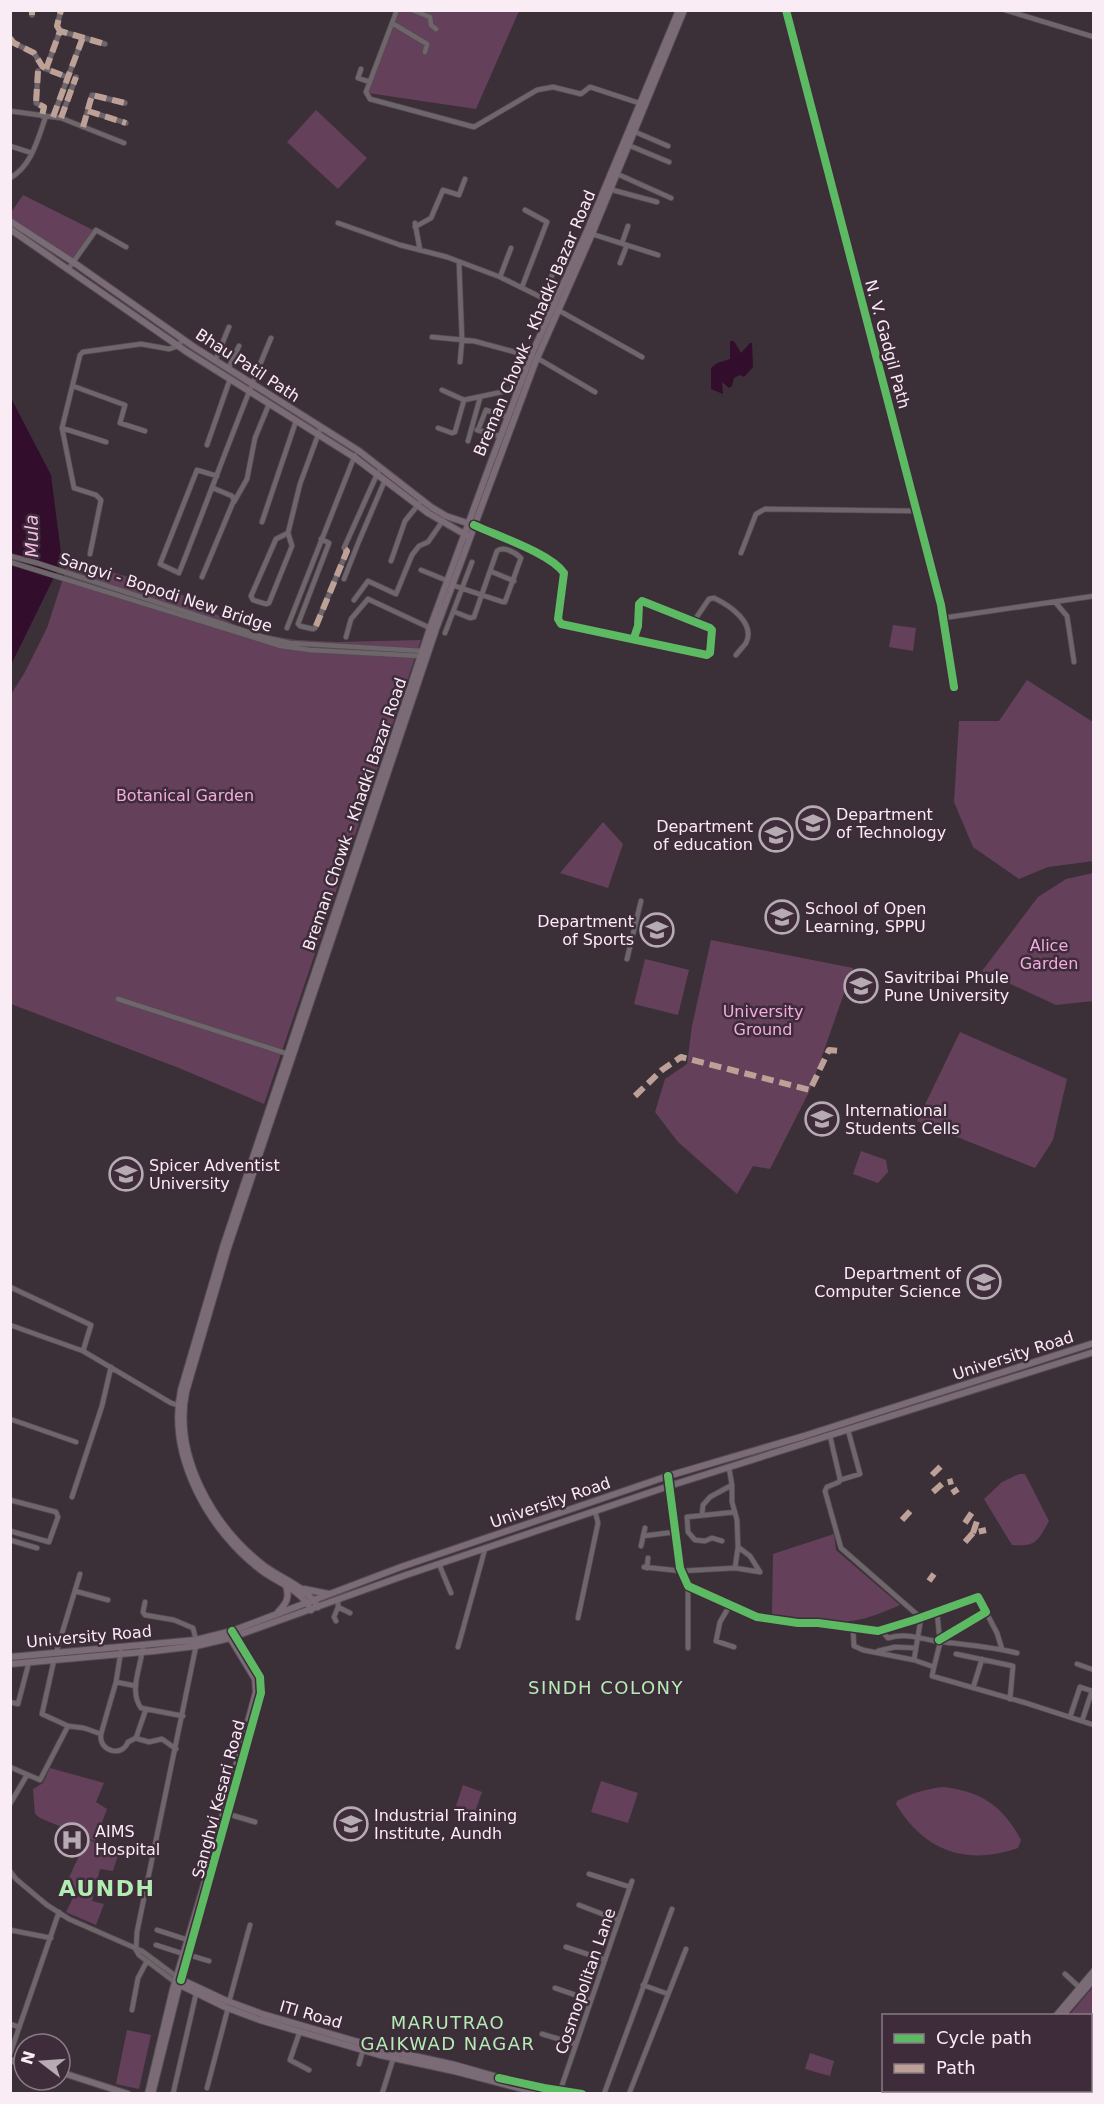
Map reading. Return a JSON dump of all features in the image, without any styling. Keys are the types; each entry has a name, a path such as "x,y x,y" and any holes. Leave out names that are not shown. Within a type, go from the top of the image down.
{"main road":[{"name":"Breman Chowk - Khadki Bazar Road","path":"312,1605 263,1572 234,1546 213,1519 198,1490 184,1433 181,1406 194,1342 223,1247 288,1054 500,436 611,180 679,10"},
{"name":"Breman Chowk - Khadki Bazar Road","path":"558,304 592,234 642,104 684,10"},
{"name":"Bhau Patil Path","path":"10,221 178,346 230,379 250,387 356,454 420,502 441,522 467,536"},
{"name":"Bhau Patil Path","path":"10,229 71,265 228,369 269,404 296,421 319,430"},
{"name":"Breman Chowk - Khadki Bazar Road","path":"471,524 534,357"},
{"name":"Bhau Patil Path","path":"379,471 385,480 395,483"},
{"name":"Bhau Patil Path","path":"420,502 446,516 471,524"},
{"name":"Breman Chowk - Khadki Bazar Road","path":"181,1406 228,1248 422,654 433,628"},
{"name":"University Road","path":"11,1663 55,1656 196,1643 231,1634 312,1605 329,1594 668,1476 804,1436 1094,1343"},
{"name":"University Road","path":"231,1634 275,1615 338,1598 669,1486 1094,1352"},
{"name":"Breman Chowk - Khadki Bazar Road","path":"198,1490 223,1524 248,1552 266,1567 300,1588 312,1605"},
{"path":"275,1615 287,1601 289,1594 286,1586"},
{"path":"300,1588 329,1594"},
{"name":"Sanghvi Kesari Road","path":"178,1981 228,1814 261,1685 260,1677 231,1634"},
{"name":"Sanghvi Kesari Road","path":"187,1954 188,1940 256,1692 255,1679 231,1634"},
{"name":"University Road","path":"11,1663 29,1662 55,1656"},
{"path":"1058,2014 1094,1971"},
{"path":"1064,2014 1094,1979"},
{"path":"148,2094 178,1981"},
{"path":"152,2094 178,1981"},
{"name":"ITI Road","path":"178,1981 228,2005 395,2055 542,2094"},
{"name":"ITI Road","path":"178,1981 196,1994 300,2031 363,2050 395,2055"},
{"path":"72,2078 115,2094"},
{"path":"72,2078 128,2094"},
{"name":"ITI Road","path":"516,2088 582,2094"}],"street":[{"path":"61,10 57,26 60,31 105,44"},
{"path":"396,10 366,94 369,99 474,127 528,93 549,87 581,94 590,87 642,104"},
{"path":"412,10 429,16 431,25 436,29"},
{"name":"N. V. Gadgil Path","path":"786,10 944,618 954,687"},
{"path":"1005,10 1094,37"},
{"path":"392,23 427,44 425,52"},
{"path":"46,69 60,31"},
{"path":"53,117 83,37"},
{"path":"10,38 14,43 34,52 40,64 46,69 67,77"},
{"path":"361,69 358,78 370,82"},
{"path":"10,178 19,174 32,153 44,116 44,107 36,103 38,71"},
{"path":"61,118 76,77"},
{"path":"83,127 92,95 125,103"},
{"path":"10,111 61,118 124,143"},
{"path":"87,111 126,123"},
{"path":"633,131 668,146"},
{"path":"628,145 669,162"},
{"path":"10,146 32,153"},
{"path":"615,173 671,198"},
{"path":"420,250 415,225 430,218 443,190 459,195 465,179"},
{"path":"609,189 657,202"},
{"path":"522,287 547,222 525,210"},
{"path":"338,223 500,277 558,304 642,357"},
{"path":"620,263 628,226"},
{"path":"71,265 96,230 126,247"},
{"path":"592,234 658,255"},
{"path":"500,277 511,248"},
{"path":"459,262 462,340 460,362"},
{"path":"554,270 546,291 558,304"},
{"path":"215,361 229,327"},
{"path":"432,337 496,346 534,357 594,392"},
{"path":"217,476 197,470 160,564 179,573 213,488 250,387 271,338"},
{"path":"90,554 101,500 96,495 74,488 62,428 80,355 84,352 141,344 169,349 178,346 183,339"},
{"path":"228,369 239,346"},
{"path":"207,445 230,379"},
{"path":"73,386 125,405 120,423 145,431"},
{"path":"442,390 464,400 511,390 518,392"},
{"path":"468,441 480,398"},
{"path":"438,428 454,432 464,400"},
{"path":"202,576 234,502 247,479 255,438 269,404"},
{"path":"478,430 486,411 508,417"},
{"path":"262,522 296,421"},
{"path":"62,428 106,442"},
{"path":"472,428 500,436"},
{"path":"288,533 276,539 252,596 253,600 269,603 292,546 288,533 300,484 319,430"},
{"path":"287,628 356,454"},
{"path":"321,539 329,543 298,624 313,629 347,551 344,548 379,471"},
{"path":"344,579 358,540 385,480"},
{"path":"213,488 232,496 234,502"},
{"path":"391,561 405,521 420,502"},
{"path":"741,553 756,514 762,510 917,511"},
{"path":"354,600 368,581 396,594 412,555 419,546 428,542 441,522"},
{"path":"471,524 536,553 559,566 564,573 558,619 560,623 709,655 712,629 642,601 639,604 638,626 633,638"},
{"path":"421,570 450,583 482,595 504,602 508,600 520,558 503,549 497,551 482,595 472,618 454,612"},
{"name":"Sangvi - Bopodi New Bridge","path":"10,556 262,637 290,643 399,653"},
{"name":"Sangvi - Bopodi New Bridge","path":"10,562 281,646 422,654"},
{"path":"445,633 472,562"},
{"path":"490,571 514,580"},
{"path":"944,618 1094,596"},
{"path":"694,621 710,599 714,598 732,609 744,620 747,632 747,641 736,655"},
{"path":"346,638 351,619 368,599 433,628"},
{"path":"1055,602 1067,616 1074,662"},
{"path":"627,960 641,901"},
{"path":"118,999 288,1054"},
{"path":"10,1287 91,1325 83,1352"},
{"path":"10,1325 83,1352 181,1406"},
{"path":"72,1497 102,1406 111,1367"},
{"path":"10,1419 76,1442"},
{"path":"848,1430 860,1474 840,1480 826,1487 825,1491 841,1548 921,1618"},
{"path":"830,1436 840,1480"},
{"path":"729,1468 738,1547 735,1568"},
{"path":"668,1476 681,1571 688,1586 688,1648"},
{"path":"702,1515 703,1504 710,1497 732,1485"},
{"path":"10,1500 56,1512 57,1517 49,1542 10,1531"},
{"path":"578,1618 598,1523 595,1511"},
{"path":"722,1541 712,1538 705,1541 695,1540 688,1532 687,1517 735,1512"},
{"path":"640,1546 645,1528"},
{"path":"643,1536 675,1532"},
{"path":"10,1540 37,1548"},
{"path":"648,1558 645,1567 681,1571 735,1568 760,1572 750,1556 738,1547"},
{"path":"458,1647 484,1549"},
{"path":"440,1564 451,1593"},
{"path":"80,1574 55,1656 42,1714 68,1726 84,1728 101,1734"},
{"path":"688,1586 757,1617 853,1629 881,1630 978,1597 997,1633 1002,1649"},
{"path":"75,1591 108,1600"},
{"path":"336,1621 334,1617 338,1607 338,1598"},
{"path":"145,1602 143,1612 145,1615 174,1620 193,1628 196,1643 183,1716 137,1932 136,1950 147,1961 178,1981"},
{"path":"730,1605 720,1622 716,1641 734,1647"},
{"path":"338,1607 350,1613"},
{"path":"937,1612 940,1641 932,1676 1094,1725"},
{"path":"940,1641 986,1612"},
{"path":"914,1660 921,1618"},
{"path":"853,1629 854,1646 934,1667"},
{"path":"881,1630 888,1638 905,1634 1017,1653"},
{"path":"875,1652 895,1647 916,1648"},
{"path":"143,1649 135,1691 137,1703 141,1708 183,1716"},
{"path":"121,1651 116,1682 101,1734 102,1744 109,1750 115,1751 126,1748 128,1742 135,1738 146,1709"},
{"path":"956,1654 1013,1666 1010,1699"},
{"path":"973,1688 982,1659"},
{"path":"10,1702 18,1704 29,1662"},
{"path":"1077,1664 1094,1670"},
{"path":"116,1682 136,1686"},
{"path":"1070,1717 1080,1687 1092,1691 1083,1721"},
{"path":"10,1767 40,1780 68,1726"},
{"path":"135,1738 149,1742 162,1739 176,1749"},
{"path":"10,1804 27,1775"},
{"path":"228,1814 255,1822"},
{"path":"10,1871 16,1879 59,1912 142,1951 178,1981"},
{"name":"Cosmopolitan Lane","path":"560,2092 631,1884 590,1874"},
{"path":"10,1877 16,1879"},
{"path":"579,1905 618,1920"},
{"path":"604,2094 672,1909"},
{"path":"10,2056 59,1912"},
{"path":"207,2088 250,1925"},
{"path":"10,1930 51,1938"},
{"path":"157,1930 188,1940"},
{"path":"156,1946 209,1961"},
{"path":"566,1947 605,1960"},
{"path":"629,2094 686,1948"},
{"path":"132,2010 138,1978 147,1961"},
{"path":"1065,1974 1079,1987"},
{"path":"643,1985 668,1994"},
{"path":"555,1988 590,2000"},
{"path":"173,2094 191,2007 196,1994"},
{"path":"10,2024 20,2027"},
{"path":"300,2031 290,2060 309,2070"},
{"path":"542,2034 576,2044"},
{"path":"359,2064 363,2050"},
{"path":"382,2094 395,2055"}],"green space":[{"path":"395,11 519,11 476,109 368,93"},
{"path":"316,110 367,158 338,189 287,142"},
{"path":"23,195 93,230 72,259 11,218 10,214"},
{"name":"Botanical Garden","path":"69,560 174,590 240,628 265,635 297,640 337,642 421,640 264,1104 179,1068 11,1004 10,696 47,628"},
{"path":"893,625 916,628 913,651 889,647"},
{"path":"1027,680 1093,722 1094,861 1048,867 1019,879 973,847 954,802 959,721 999,721"},
{"path":"603,822 623,844 608,888 560,873"},
{"name":"Alice Garden","path":"1093,873 1093,1001 1056,1005 982,971 1038,897 1066,879"},
{"name":"University Ground","path":"711,940 853,968 810,1090 770,1169 753,1166 737,1194 678,1142 655,1112 665,1079 687,1064 692,1026"},
{"path":"645,959 689,970 678,1015 634,1004"},
{"path":"960,1032 1067,1079 1053,1140 1035,1168 917,1121"},
{"path":"861,1151 886,1160 888,1172 878,1183 853,1174"},
{"path":"1019,1474 1025,1474 1049,1521 1042,1533 1031,1544 1012,1545 984,1499 1002,1482"},
{"path":"834,1534 836,1550 900,1605 869,1617 846,1622 820,1624 794,1622 772,1615 773,1554"},
{"path":"50,1768 104,1783 96,1802 107,1809 95,1841 35,1814 33,1789 43,1783"},
{"path":"601,1781 638,1793 628,1823 591,1812"},
{"path":"463,1785 482,1792 475,1812 456,1806"},
{"path":"943,1787 969,1792 990,1802 1014,1828 1021,1840 1018,1848 981,1855 964,1854 933,1843 920,1833 907,1820 896,1804 897,1801 919,1792"},
{"path":"87,1839 119,1852 113,1871 100,1869 92,1901 104,1904 96,1925 66,1912 75,1894 64,1888"},
{"path":"1093,1987 1093,2058 1092,2014 1070,2014"},
{"path":"127,2030 151,2035 139,2089 116,2084"},
{"path":"810,2053 834,2061 830,2076 805,2069"}],"water":[{"path":"730,341 734,341 741,353 752,343 753,367 744,377 740,375 734,378 729,388 722,382 723,394 711,389 711,368 717,363 730,359"},
{"name":"Mula","path":"11,398 51,475 62,561 10,667"}],"marked path":[{"path":"32,10 32,15"},
{"path":"60,31 57,26 61,10"},
{"path":"46,69 60,31 105,44"},
{"path":"53,117 83,37"},
{"path":"10,38 14,43 34,53 46,69 67,77"},
{"path":"38,71 36,103 44,107 42,116"},
{"path":"61,118 76,77"},
{"path":"83,127 92,95 125,103"},
{"path":"88,111 126,123"},
{"path":"316,626 347,551 344,548"},
{"path":"635,1096 662,1070 681,1057 810,1090 829,1050 840,1051"},
{"path":"932,1475 942,1465"},
{"path":"933,1492 942,1484 953,1481"},
{"path":"952,1493 958,1489"},
{"path":"902,1520 914,1507"},
{"path":"965,1523 973,1511"},
{"path":"973,1533 978,1518"},
{"path":"965,1542 973,1533 986,1530"},
{"path":"929,1581 934,1574"}],"cycle path":[{"path":"786,10 941,605 954,687"},
{"path":"474,525 535,552 564,573 558,619 561,624 707,655 710,653 712,630 642,601 639,604 638,626 634,638"},
{"path":"668,1476 680,1568 688,1586 757,1617 878,1631 978,1597 986,1612 939,1640"},
{"path":"181,1980 261,1693 260,1677 232,1631"},
{"path":"499,2078 582,2094"}],"place":[{"name":"Department of Technology","path":"813,823"},
{"name":"Department of education","path":"776,835"},
{"name":"School of Open Learning, SPPU","path":"782,917"},
{"name":"Department of Sports","path":"657,930"},
{"name":"Savitribai Phule Pune University","path":"861,986"},
{"name":"International Students Cells","path":"822,1119"},
{"name":"Spicer Adventist University","path":"126,1174"},
{"name":"Department of Computer Science","path":"984,1282"},
{"name":"Industrial Training Institute, Aundh","path":"351,1824"},
{"name":"AIMS Hospital","path":"72,1840"}],"district":[{"name":"SINDH COLONY","path":"606,1688"},
{"name":"AUNDH","path":"107,1888"},
{"name":"MARUTRAO GAIKWAD NAGAR","path":"448,2033"}]}
